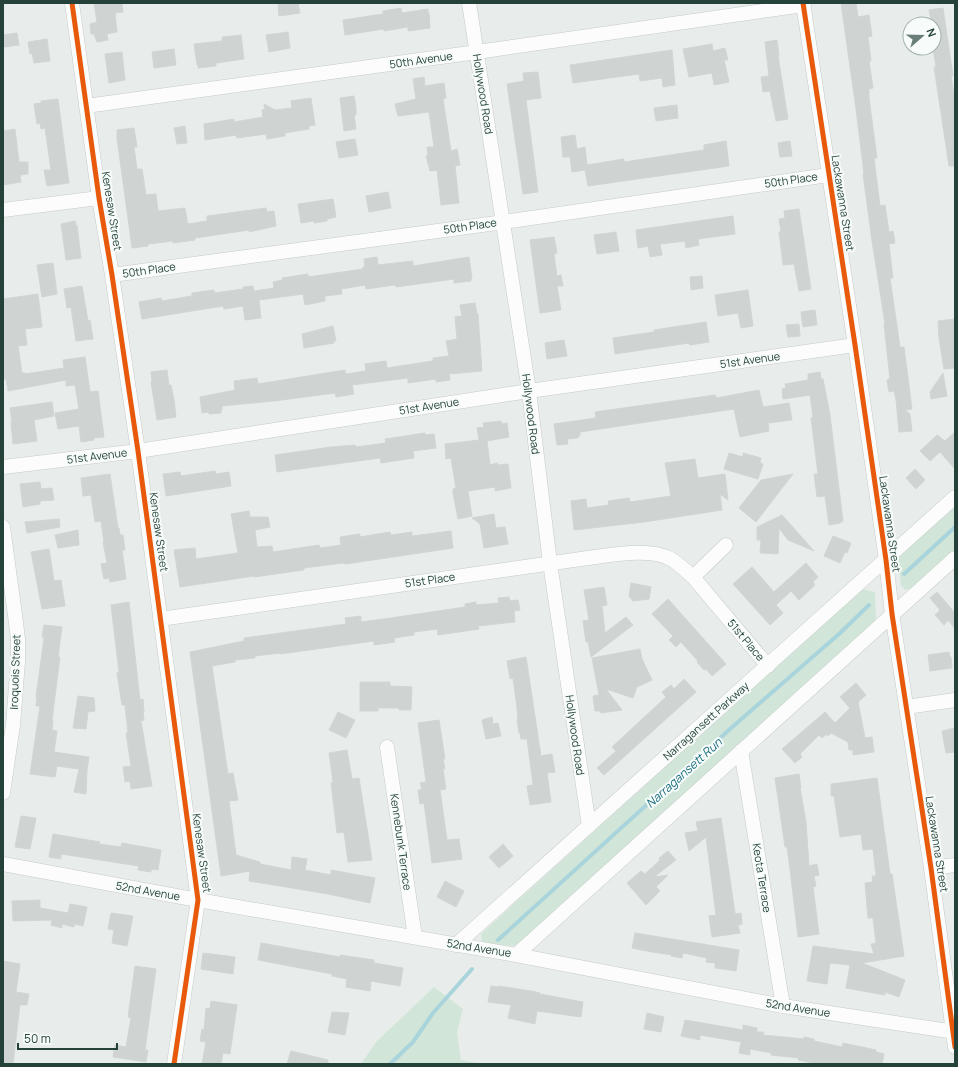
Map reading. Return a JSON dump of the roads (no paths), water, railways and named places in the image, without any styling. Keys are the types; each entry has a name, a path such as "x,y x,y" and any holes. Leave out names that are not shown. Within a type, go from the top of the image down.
{"street":[{"name":"Kenesaw Street","path":"72,3 99,198 138,451 198,900 174,1064"},
{"name":"Hollywood Road","path":"469,3 529,391 550,563 588,826"},
{"name":"50th Avenue","path":"86,106 477,52 803,4"},
{"name":"Lackawanna Street","path":"803,4 855,345 886,560 892,614 931,868 955,1047"},
{"name":"50th Place","path":"112,275 504,222 828,175"},
{"path":"3,210 99,198"},
{"name":"51st Avenue","path":"3,467 138,451 529,391 855,345"},
{"name":"Narragansett Parkway","path":"456,945 955,497"},
{"name":"Iroquois Street","path":"3,527 17,633 18,661 13,725 3,794"},
{"path":"693,577 726,545"},
{"name":"51st Place","path":"160,619 550,563 629,553 661,555 672,560 693,577 768,666"},
{"path":"516,954 955,558"},
{"path":"906,708 955,700"},
{"name":"Kennebunk Terrace","path":"387,747 415,937"},
{"name":"Keota Terrace","path":"741,751 783,1006"},
{"name":"52nd Avenue","path":"3,864 198,900 516,954 783,1006 954,1032"},
{"path":"931,868 955,865"}],"waterway":[{"name":"Narragansett Run","path":"904,574 955,527"},
{"name":"Narragansett Run","path":"498,940 730,729 839,634 869,605"},
{"name":"Narragansett Run","path":"390,1064 413,1042 433,1013 472,969"}]}
